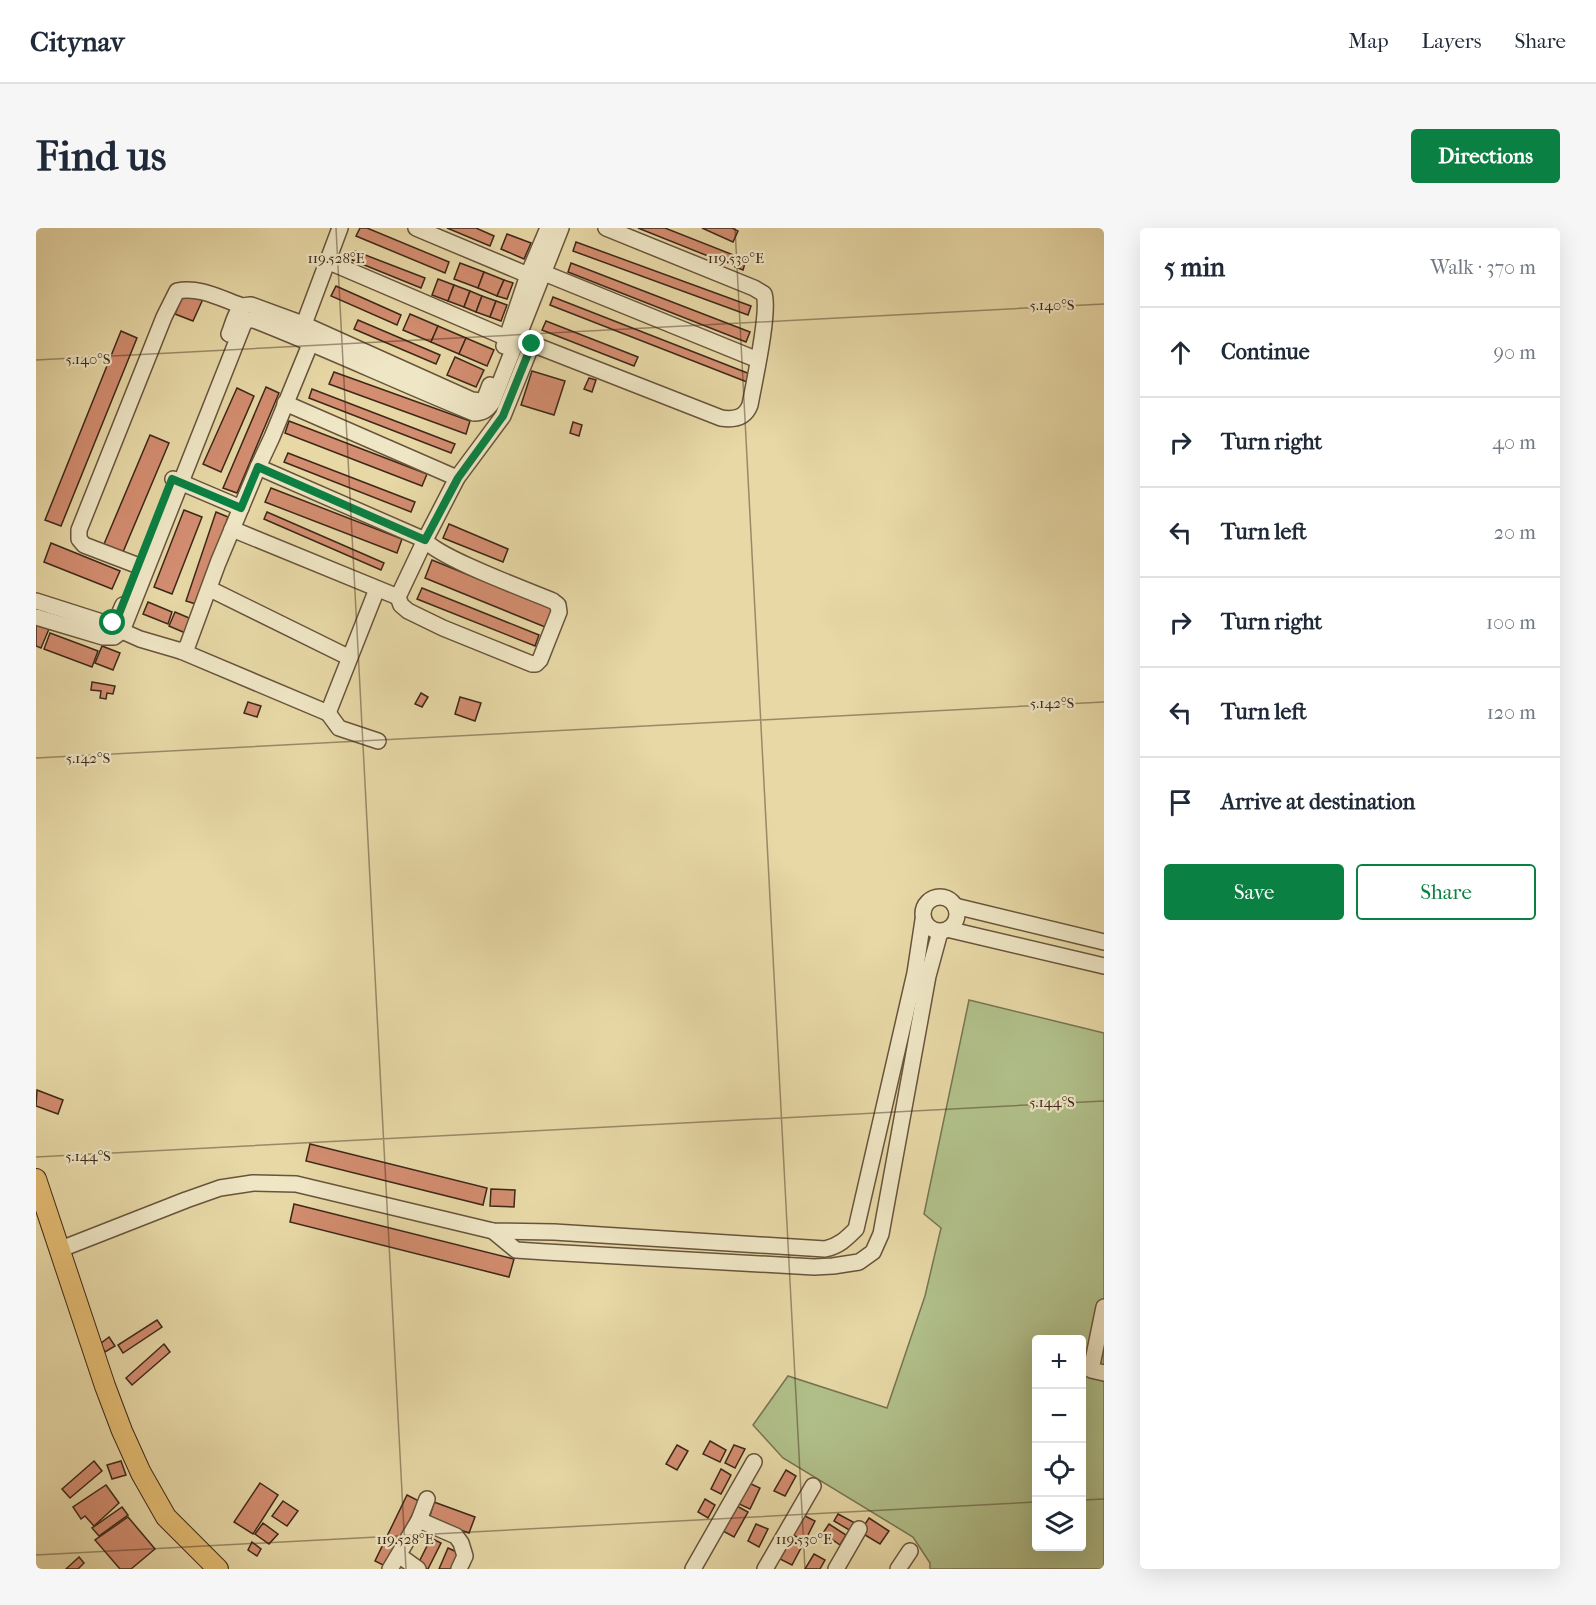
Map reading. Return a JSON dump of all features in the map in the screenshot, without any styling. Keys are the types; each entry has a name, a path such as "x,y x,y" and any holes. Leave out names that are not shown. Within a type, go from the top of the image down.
{"main road":[{"path":"36,1179 105,1386 141,1473 166,1517 218,1569"}],"street":[{"path":"181,651 187,647 232,529 285,403 304,334 340,228"},
{"path":"416,228 528,275 544,273 758,360"},
{"path":"258,467 425,540 429,546 464,563 553,601 558,605 559,612 540,660 536,664 443,628 408,611 401,606 398,597 425,540 458,478 503,416 519,341 528,275 548,228"},
{"path":"139,566 84,545 79,539 79,530 164,317 177,291 202,292 242,306 252,305 371,370 474,413 481,407 519,341 561,228"},
{"path":"327,261 519,341 705,413 730,420 741,417 748,411 758,360 765,314 764,294 606,228"},
{"path":"36,618 103,637 114,637 117,619 177,480 238,310 242,306"},
{"path":"115,628 244,323 254,320 304,334"},
{"path":"285,403 458,478"},
{"path":"481,407 483,442"},
{"path":"177,480 241,508"},
{"path":"232,529 398,597"},
{"path":"210,589 348,657"},
{"path":"328,712 377,589"},
{"path":"36,600 140,639 181,651 328,712 339,728 378,741"},
{"path":"61,1249 220,1188 253,1183 296,1184 493,1231 554,1232 825,1249 842,1243 856,1229 915,973 923,909 929,900 945,898 955,906 1104,942"},
{"path":"493,1231 516,1250 814,1267 860,1262 873,1252 881,1234 928,976 945,931 956,919 955,906"},
{"path":"923,920 930,928 1104,966"},
{"path":"1104,1312 1091,1370 1104,1373"},
{"path":"693,1569 754,1462"},
{"path":"765,1569 813,1486"},
{"path":"390,1569 400,1556 427,1499"},
{"path":"419,1520 459,1539 465,1556 459,1569"},
{"path":"836,1569 860,1529"},
{"path":"898,1569 910,1551"},
{"path":"400,1556 418,1569"}],"green space":[{"path":"969,1000 1104,1033 1104,1569 930,1569 930,1563 913,1537 783,1458 753,1425 788,1376 887,1408 925,1296 941,1228 924,1214"}],"building":[{"path":"360,228 367,228 449,262 445,273 356,236"},
{"path":"447,228 476,228 494,236 490,246"},
{"path":"638,228 665,228 746,260 743,270"},
{"path":"702,228 732,228 738,231 733,242"},
{"path":"507,234 531,243 524,259 501,249"},
{"path":"576,242 751,306 748,315 573,251"},
{"path":"355,251 425,278 421,288 352,260"},
{"path":"460,263 484,272 478,288 454,279"},
{"path":"571,263 750,332 746,342 568,272"},
{"path":"484,272 504,280 497,296 478,288"},
{"path":"438,279 454,285 448,301 432,295"},
{"path":"504,280 513,283 507,299 497,296"},
{"path":"454,285 470,291 464,307 448,301"},
{"path":"336,286 401,315 397,325 331,296"},
{"path":"185,291 203,299 193,321 175,314"},
{"path":"470,291 482,296 476,312 464,307"},
{"path":"482,296 496,301 490,317 476,312"},
{"path":"553,297 750,374 747,382 550,305"},
{"path":"496,301 507,305 501,321 490,317"},
{"path":"410,314 438,326 431,342 403,330"},
{"path":"358,320 440,355 436,364 354,329"},
{"path":"546,321 638,357 634,366 542,330"},
{"path":"438,326 466,338 459,354 431,342"},
{"path":"121,331 137,338 61,526 45,520"},
{"path":"466,338 494,350 487,366 459,354"},
{"path":"455,357 484,370 476,387 447,375"},
{"path":"532,371 565,381 554,415 521,405"},
{"path":"334,372 470,421 466,434 329,384"},
{"path":"589,378 596,380 592,392 584,389"},
{"path":"266,387 279,393 237,493 223,488"},
{"path":"237,388 254,396 221,472 203,464"},
{"path":"312,389 455,444 451,453 309,398"},
{"path":"289,421 427,474 422,486 285,433"},
{"path":"573,422 582,425 579,436 570,433"},
{"path":"150,435 169,443 123,552 104,544"},
{"path":"288,453 415,502 411,512 284,462"},
{"path":"271,488 402,539 397,553 265,502"},
{"path":"184,510 202,517 172,594 154,587"},
{"path":"216,512 228,517 199,605 186,601"},
{"path":"267,512 384,563 381,570 264,519"},
{"path":"449,524 508,549 503,562 443,538"},
{"path":"51,543 120,571 112,589 44,562"},
{"path":"432,560 557,611 550,629 425,578"},
{"path":"422,588 539,635 535,646 417,599"},
{"path":"148,602 172,612 168,624 143,614"},
{"path":"175,612 196,621 190,635 169,626"},
{"path":"36,624 49,629 41,648 36,646"},
{"path":"50,633 98,651 92,667 44,649"},
{"path":"102,646 120,653 113,670 95,663"},
{"path":"92,682 115,686 113,694 107,693 106,699 100,698 101,691 91,690"},
{"path":"421,693 428,697 422,707 415,704"},
{"path":"460,697 481,703 475,721 455,714"},
{"path":"248,702 261,706 257,717 244,713"},
{"path":"37,1090 63,1100 58,1114 36,1106"},
{"path":"310,1144 487,1188 483,1205 306,1161"},
{"path":"491,1189 515,1190 514,1207 490,1206"},
{"path":"294,1204 514,1259 509,1277 290,1222"},
{"path":"157,1320 162,1327 123,1353 118,1345"},
{"path":"109,1337 115,1346 105,1352 100,1344"},
{"path":"164,1344 170,1352 132,1385 126,1378"},
{"path":"710,1441 726,1450 720,1462 703,1454"},
{"path":"677,1445 688,1451 677,1470 666,1464"},
{"path":"734,1445 745,1449 735,1468 725,1463"},
{"path":"94,1461 102,1471 70,1498 62,1489"},
{"path":"121,1461 126,1475 112,1479 107,1465"},
{"path":"721,1469 731,1475 721,1494 711,1489"},
{"path":"786,1470 796,1476 785,1496 774,1491"},
{"path":"260,1483 278,1495 253,1534 234,1522"},
{"path":"749,1483 760,1488 750,1509 739,1504"},
{"path":"106,1485 119,1503 94,1526 85,1516 81,1519 73,1507"},
{"path":"407,1495 419,1501 387,1567 375,1561"},
{"path":"705,1499 715,1505 708,1518 698,1512"},
{"path":"283,1501 298,1511 287,1526 272,1516"},
{"path":"434,1502 475,1517 469,1533 429,1519"},
{"path":"737,1506 748,1512 734,1537 723,1531"},
{"path":"122,1507 128,1515 99,1536 92,1528"},
{"path":"838,1514 855,1523 851,1531 834,1521"},
{"path":"803,1515 815,1521 805,1541 793,1535"},
{"path":"128,1517 155,1549 131,1569 120,1569 95,1540"},
{"path":"869,1518 889,1531 880,1544 860,1532"},
{"path":"263,1523 278,1534 269,1544 255,1534"},
{"path":"756,1524 768,1529 759,1547 748,1541"},
{"path":"829,1524 846,1535 840,1545 823,1533"},
{"path":"431,1538 441,1543 428,1569 422,1569 417,1566"},
{"path":"790,1540 802,1546 792,1565 780,1559"},
{"path":"252,1542 261,1549 257,1556 248,1550"},
{"path":"448,1548 459,1553 452,1569 439,1569"},
{"path":"814,1554 825,1560 820,1569 805,1569"},
{"path":"79,1557 84,1563 78,1569 66,1569"}],"route":[{"path":"113,623 117,619 139,566 172,479 241,508 258,467 425,540 458,478 503,416 532,344"}]}
